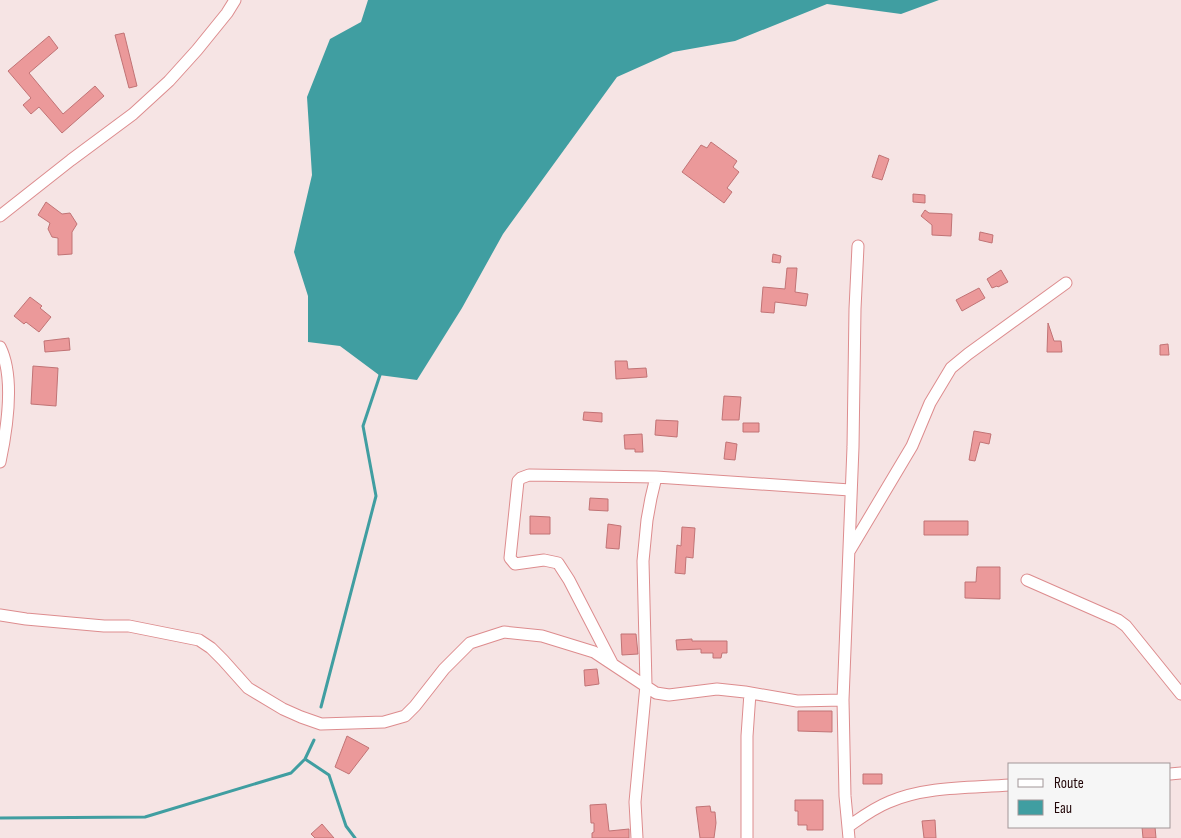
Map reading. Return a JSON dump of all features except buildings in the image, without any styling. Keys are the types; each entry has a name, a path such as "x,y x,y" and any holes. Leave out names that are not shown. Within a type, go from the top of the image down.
{"street":[{"path":"0,216 133,114 169,81 215,28 235,0"},
{"path":"849,838 845,796 843,700 858,246"},
{"path":"848,553 912,446 930,403 951,368 1066,283"},
{"path":"0,347 8,374 8,405 0,462"},
{"path":"612,663 569,580 558,563 544,560 515,564 510,558 518,482 521,478 529,475 656,477 850,490"},
{"path":"637,838 635,802 646,685 643,561 648,513 656,477"},
{"path":"1027,580 1118,620 1126,626 1181,694"},
{"path":"0,615 104,626 129,626 199,640 223,660 248,688 283,709 321,724 384,722 405,716 444,669 470,643 504,632 542,636 594,652 656,693 669,695 717,690 750,693 797,701 843,700"},
{"path":"747,838 747,736 750,693"},
{"path":"849,826 866,813 888,802 906,796 927,791 1008,785"}],"water":[{"path":"368,0 939,0 901,14 827,4 735,41 673,52 617,77 503,234 462,308 417,380 379,375 340,346 308,342 308,296 294,252 312,175 307,97 330,39 361,22"}],"waterway":[{"path":"321,707 376,496 363,426 381,372"},
{"path":"0,818 145,817 291,773 305,759 314,740"},
{"path":"305,759 329,775 346,826 355,838"}]}
